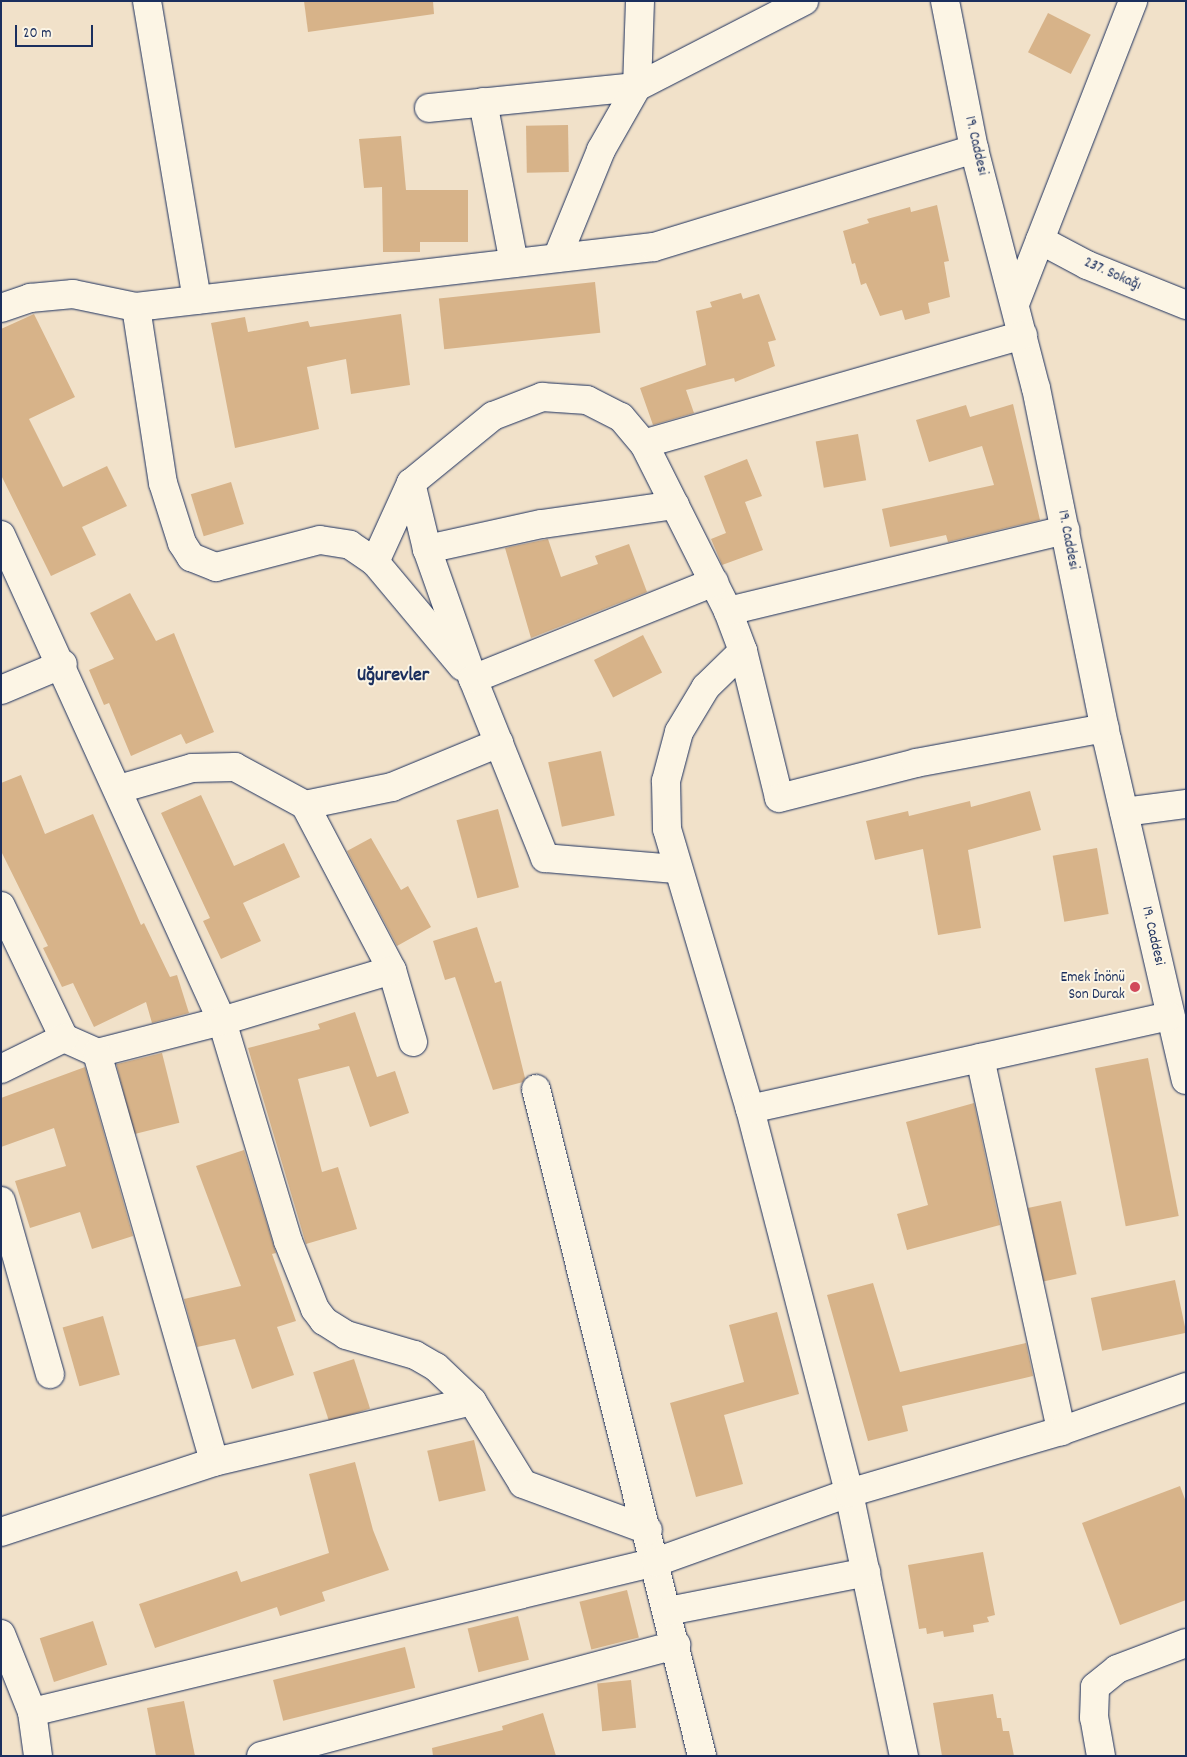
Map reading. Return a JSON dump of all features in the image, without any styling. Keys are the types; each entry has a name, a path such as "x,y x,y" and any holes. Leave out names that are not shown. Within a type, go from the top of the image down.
{"street":[{"path":"147,1 197,300"},
{"path":"557,258 601,150 637,87 640,1"},
{"path":"428,108 637,87 804,1"},
{"path":"1015,304 1133,1"},
{"name":"19. Caddesi","path":"943,2 974,149 1015,304 1065,530 1105,728 1169,1016 1183,1063"},
{"path":"484,102 514,263"},
{"path":"1,308 30,298 73,294 136,307 654,247 974,149"},
{"name":"237. Sokağı","path":"1040,240 1095,269 1186,305"},
{"path":"136,307 163,483 182,544 191,556 216,567 320,540 350,545 375,562 473,678"},
{"path":"644,444 1022,336"},
{"path":"375,562 411,483 493,416 542,397 587,400 621,417 644,444 728,611 744,652 779,798 916,763 1105,728"},
{"path":"411,483 427,549 473,678 545,858 677,869"},
{"path":"427,549 541,524 675,505"},
{"path":"728,611 1065,530"},
{"path":"1,535 63,664 222,1021 288,1241 315,1309 324,1321 346,1335 415,1355 436,1368 472,1401 524,1484 648,1530"},
{"path":"473,678 714,582"},
{"path":"744,652 717,674 691,709 671,757 665,805 677,869 750,1109 849,1493 904,1756"},
{"path":"1,690 63,664"},
{"path":"306,805 392,787 499,743"},
{"path":"119,789 192,768 235,767 306,805 392,970 413,1042"},
{"path":"1124,812 1186,804"},
{"path":"1,906 64,1038 97,1053 222,1021 392,970"},
{"path":"750,1109 1169,1016"},
{"path":"1,1069 64,1038"},
{"path":"97,1053 214,1462"},
{"path":"980,1058 1061,1431"},
{"path":"536,1089 656,1562 702,1756"},
{"path":"1,1202 50,1374"},
{"path":"32,1712 656,1562 849,1493 1061,1431 1186,1387"},
{"path":"1,1532 214,1462 472,1401"},
{"path":"668,1611 866,1572"},
{"path":"1,1634 32,1712 38,1756"},
{"path":"1101,1756 1094,1718 1095,1687 1117,1669 1186,1643"},
{"path":"261,1756 676,1645"}],"building":[{"path":"304,1 433,1 434,14 308,32"},
{"path":"1048,13 1091,35 1071,74 1028,52"},
{"path":"568,125 569,172 527,173 526,126"},
{"path":"401,136 406,190 468,190 468,242 420,242 420,252 383,252 382,187 364,188 359,139"},
{"path":"937,205 949,261 944,262 950,297 928,303 930,313 905,320 902,310 880,316 866,283 861,285 855,263 852,264 843,231 869,223 867,219 910,207 911,212"},
{"path":"595,282 600,333 444,349 439,298"},
{"path":"741,293 743,299 759,294 776,340 768,342 775,366 735,382 734,378 686,390 694,413 653,425 640,388 706,365 696,311 712,307 710,302"},
{"path":"34,314 75,397 29,419 63,487 107,466 127,506 82,527 96,555 51,576 1,475 1,329"},
{"path":"401,314 410,385 351,394 346,359 307,367 319,429 235,448 211,323 245,317 248,332 308,321 310,327"},
{"path":"1013,404 1040,520 948,542 946,535 890,547 882,509 994,485 982,446 929,462 916,420 966,405 970,417"},
{"path":"858,434 866,480 824,488 816,441"},
{"path":"747,459 762,496 745,502 763,550 722,565 711,539 726,533 704,476"},
{"path":"231,482 244,524 204,536 191,494"},
{"path":"548,539 561,577 598,564 595,556 629,544 647,592 531,638 505,548"},
{"path":"130,593 156,641 174,633 214,732 186,744 181,734 131,756 109,703 104,705 89,670 114,659 90,613"},
{"path":"643,635 662,672 613,697 594,660"},
{"path":"601,751 615,816 562,827 548,762"},
{"path":"21,775 45,834 93,814 141,925 144,923 170,977 177,975 189,1013 152,1023 146,1002 94,1027 73,983 62,987 43,948 48,946 1,851 1,783"},
{"path":"1030,791 1041,830 968,850 981,928 938,935 923,849 875,860 866,821 908,811 909,816 970,801 971,807"},
{"path":"201,795 234,866 284,843 300,877 243,903 261,941 221,959 203,921 210,918 161,813"},
{"path":"498,809 519,887 477,898 456,820"},
{"path":"371,838 401,890 408,886 431,927 397,946 347,851"},
{"path":"1097,848 1109,914 1064,922 1053,856"},
{"path":"477,927 495,983 501,981 525,1078 523,1082 493,1090 455,977 445,980 433,941"},
{"path":"355,1012 377,1077 395,1071 409,1113 370,1127 349,1066 298,1079 322,1172 338,1167 357,1229 306,1244 248,1048 320,1029 318,1024"},
{"path":"162,1053 179,1123 134,1134 116,1064"},
{"path":"1148,1058 1179,1216 1126,1226 1095,1068"},
{"path":"85,1067 133,1236 92,1249 80,1212 30,1228 15,1181 66,1166 54,1128 1,1147 1,1098"},
{"path":"974,1103 1000,1225 907,1250 897,1214 928,1205 906,1122"},
{"path":"244,1150 276,1253 272,1254 296,1321 277,1327 294,1375 252,1389 235,1339 197,1347 184,1299 241,1286 196,1166"},
{"path":"1061,1201 1077,1274 1043,1281 1028,1208"},
{"path":"1175,1280 1186,1333 1102,1351 1091,1298"},
{"path":"873,1283 900,1372 1026,1343 1033,1376 902,1406 908,1431 868,1441 827,1295"},
{"path":"777,1312 799,1394 724,1415 743,1484 696,1497 670,1403 744,1382 729,1325"},
{"path":"103,1316 120,1375 79,1386 63,1328"},
{"path":"354,1359 370,1408 329,1422 313,1372"},
{"path":"474,1440 486,1491 439,1501 427,1451"},
{"path":"355,1462 373,1530 389,1570 322,1592 325,1601 280,1616 277,1607 155,1648 139,1604 237,1571 241,1582 329,1553 309,1474"},
{"path":"1180,1486 1186,1502 1186,1600 1120,1625 1082,1523"},
{"path":"983,1552 995,1615 987,1617 989,1622 973,1625 974,1632 944,1637 943,1631 927,1634 926,1628 919,1629 908,1565"},
{"path":"627,1590 639,1638 591,1649 579,1602"},
{"path":"518,1616 529,1660 478,1672 468,1629"},
{"path":"93,1621 107,1665 54,1682 40,1638"},
{"path":"405,1647 415,1688 283,1721 273,1680"},
{"path":"631,1680 636,1728 602,1731 597,1684"},
{"path":"993,1694 997,1718 1001,1718 1003,1731 1009,1731 1014,1756 942,1756 933,1703"},
{"path":"184,1701 195,1756 156,1756 147,1708"},
{"path":"543,1713 556,1756 433,1756 432,1748 503,1730 502,1726"}],"place":[{"name":"Emek İnönü Son Durak","path":"1135,987"}],"district":[{"name":"Uğurevler","path":"393,676"}]}
